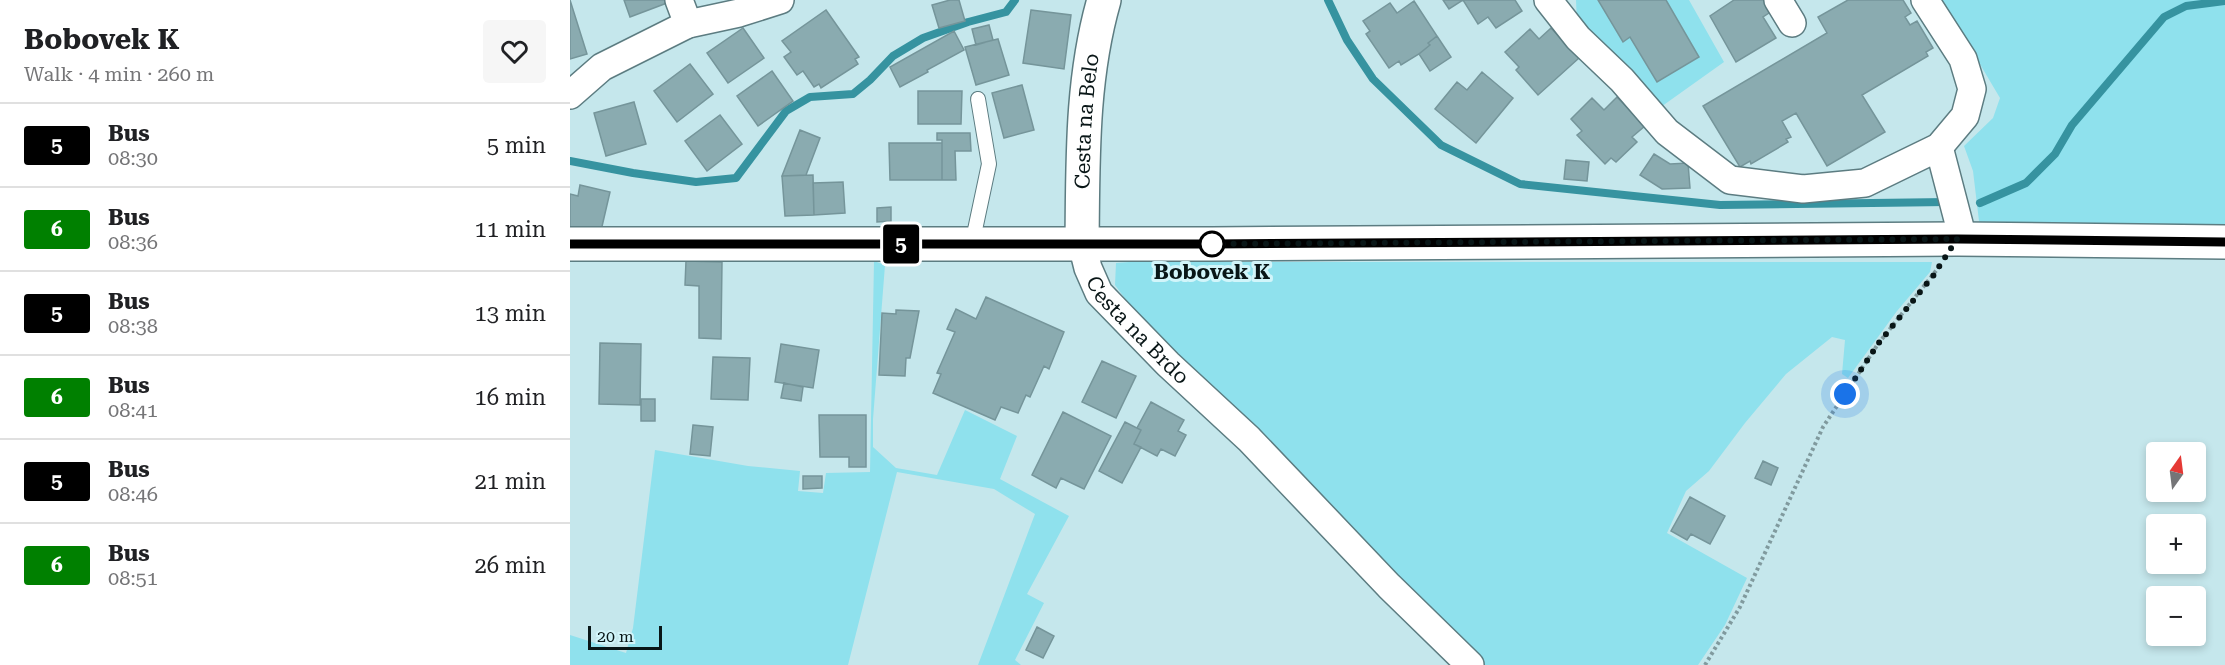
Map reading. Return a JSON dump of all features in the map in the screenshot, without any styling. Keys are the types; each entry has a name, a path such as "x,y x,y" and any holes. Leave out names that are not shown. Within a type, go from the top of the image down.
{"street":[{"path":"570,95 602,67 684,12 739,13 780,0"},
{"name":"Cesta na Belo","path":"1082,244 1085,104 1090,59 1104,0"},
{"path":"1548,0 1578,38 1622,80 1667,132 1730,180 1803,189 1865,183 1939,147 1965,116 1972,89 1963,58 1925,0"},
{"path":"1778,0 1792,23"},
{"path":"1939,147 1956,219"},
{"path":"1082,244 1956,219 2225,242"},
{"name":"Cesta na Brdo","path":"570,244 1082,244 1088,268 1099,293 1168,364 1249,439 1389,586 1470,665"}],"lane":[{"path":"972,244 989,164 978,99"}],"path":[{"path":"1705,665 1740,607 1824,427 1878,344 1933,276 1956,219"}],"shaded area":[{"path":"1576,0 1689,0 1724,62 1658,109 1577,23"},
{"path":"1942,0 2225,0 2225,229 1984,227 1979,221 1973,171 1964,146 1993,118 2000,98"},
{"path":"874,261 885,265 873,419 873,447 896,468 937,475 965,410 1017,436 1000,479 1069,516 1027,594 1044,603 1015,660 1021,665 978,665 1035,514 994,489 897,472 848,665 570,665 570,635 626,653 633,628 655,450 748,466 800,471 798,491 823,493 826,473 870,472"},
{"path":"1932,262 1930,272 1897,311 1848,378 1842,374 1845,340 1832,337 1786,374 1709,471 1686,491 1667,533 1747,578 1725,625 1698,665 1477,665 1145,326 1115,285 1116,263"}],"building":[{"path":"570,0 587,54 570,59"},
{"path":"624,0 666,0 667,3 630,17"},
{"path":"959,0 965,21 939,28 932,5"},
{"path":"1443,0 1463,0 1449,9"},
{"path":"1463,0 1515,0 1522,11 1496,28 1488,17 1478,24"},
{"path":"1598,0 1666,0 1699,57 1657,82 1630,37 1623,42"},
{"path":"1734,0 1766,0 1772,11 1763,17 1776,38 1736,62 1710,16"},
{"path":"1848,0 1903,0 1911,13 1905,17 1910,25 1917,21 1933,48 1926,52 1928,56 1862,95 1885,132 1827,166 1796,113 1782,121 1791,137 1786,139 1788,142 1751,164 1750,161 1740,167 1703,106 1827,33 1818,17"},
{"path":"1414,1 1437,36 1419,54 1401,65 1399,61 1389,68 1366,34 1370,31 1363,21 1390,3 1397,13"},
{"path":"826,10 859,57 855,59 858,64 821,88 819,84 814,87 803,71 797,75 784,57 791,52 782,41"},
{"path":"1031,10 1071,15 1064,69 1023,63"},
{"path":"989,25 993,40 976,45 972,29"},
{"path":"743,28 764,58 728,83 707,53"},
{"path":"1551,28 1579,58 1538,95 1516,70 1519,67 1505,52 1530,29 1539,39"},
{"path":"954,31 964,50 900,87 890,67"},
{"path":"1437,36 1451,57 1430,71 1419,54"},
{"path":"998,39 1009,75 976,85 965,47"},
{"path":"690,64 713,94 677,122 654,91"},
{"path":"772,71 793,101 758,126 737,96"},
{"path":"1482,72 1513,98 1476,143 1435,109 1457,82 1467,90"},
{"path":"1022,85 1034,130 1004,138 992,93"},
{"path":"918,91 962,91 961,124 918,124"},
{"path":"1617,97 1645,126 1632,137 1637,142 1616,162 1611,158 1605,164 1577,135 1582,131 1571,119 1592,98 1604,110"},
{"path":"634,102 646,144 606,156 594,113"},
{"path":"720,115 742,144 707,171 685,141"},
{"path":"800,130 820,138 806,175 782,176"},
{"path":"937,133 970,133 971,151 955,151 956,180 942,180 942,140 937,140"},
{"path":"889,143 942,143 942,180 890,180"},
{"path":"1654,154 1670,164 1688,163 1690,188 1662,189 1640,175"},
{"path":"1566,160 1589,162 1587,181 1564,179"},
{"path":"813,175 814,215 785,216 782,176"},
{"path":"843,182 845,213 814,215 813,183"},
{"path":"580,185 610,192 600,235 570,228 570,194 578,196"},
{"path":"891,207 891,221 877,222 877,208"},
{"path":"686,261 722,262 721,339 699,338 699,286 685,285"},
{"path":"986,297 1064,332 1049,369 1044,366 1030,397 1026,395 1018,413 1001,407 995,420 933,393 941,374 937,373 955,332 947,329 956,309 976,319"},
{"path":"896,310 919,311 910,358 906,358 905,376 879,375 882,313 896,314"},
{"path":"600,343 641,344 640,405 599,404"},
{"path":"781,344 819,350 813,388 775,382"},
{"path":"713,357 750,358 748,400 711,399"},
{"path":"1102,361 1136,376 1116,418 1082,402"},
{"path":"784,383 803,387 801,401 781,398"},
{"path":"641,399 655,399 655,421 641,421"},
{"path":"1151,402 1184,420 1178,431 1186,435 1175,456 1161,449 1157,456 1134,444 1141,430 1137,428"},
{"path":"1063,412 1111,436 1084,489 1061,478 1056,488 1032,475"},
{"path":"819,415 866,415 866,467 849,467 849,457 820,457"},
{"path":"1125,422 1141,430 1134,444 1141,447 1122,483 1099,471"},
{"path":"693,425 713,427 710,456 690,454"},
{"path":"1763,461 1778,468 1771,485 1755,478"},
{"path":"803,476 822,476 822,488 803,489"},
{"path":"1690,497 1725,516 1710,544 1691,534 1687,540 1671,531"},
{"path":"1037,627 1054,636 1043,658 1026,650"}],"waterway":[{"path":"570,161 696,182 736,178 786,111 810,97 853,94 893,56 923,38 968,22 1006,12 1015,0"},
{"path":"1328,0 1347,40 1373,79 1441,145 1520,184 1720,205 1947,202"},
{"path":"1980,203 2026,183 2055,154 2072,125 2164,17 2186,6 2225,1"}],"bus line":[{"name":"5","path":"570,244 1212,244 1957,239 2225,242"}],"place":[{"name":"Bobovek K","path":"1212,244"}],"route":[{"path":"1212,244 1957,239 1933,276 1878,344 1845,394"}]}
